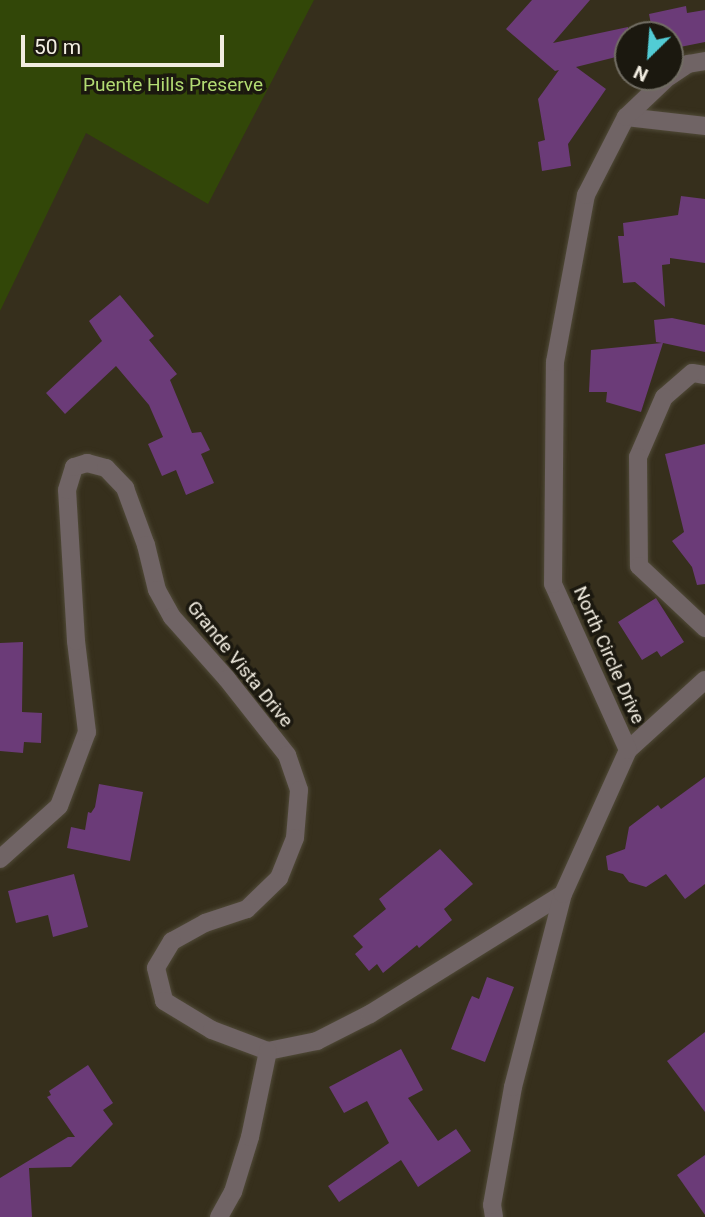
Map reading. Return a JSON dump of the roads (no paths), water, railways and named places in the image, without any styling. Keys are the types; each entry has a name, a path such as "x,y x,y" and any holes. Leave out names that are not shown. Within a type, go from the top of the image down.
{"street":[{"name":"North Circle Drive","path":"684,67 705,61"},
{"name":"North Circle Drive","path":"494,1217 492,1205 513,1087 563,894 628,750 553,584 555,362 586,195 626,117 653,91"},
{"path":"626,117 705,126"},
{"path":"705,375 692,373 664,397 638,457 639,566 705,628"},
{"name":"Grande Vista Drive","path":"0,859 59,806 87,732 76,641 67,491 74,467 87,463 106,468 125,488 146,545 157,590 172,617 227,679 287,755 299,790 295,838 279,878 247,909 205,923 172,941 156,968 164,1001 212,1030 268,1051"},
{"path":"628,750 705,680"},
{"path":"219,1217 233,1192 250,1137 268,1051 317,1041 370,1014 563,894"}],"park label":[{"name":"Puente Hills Preserve","path":"173,85"}]}
